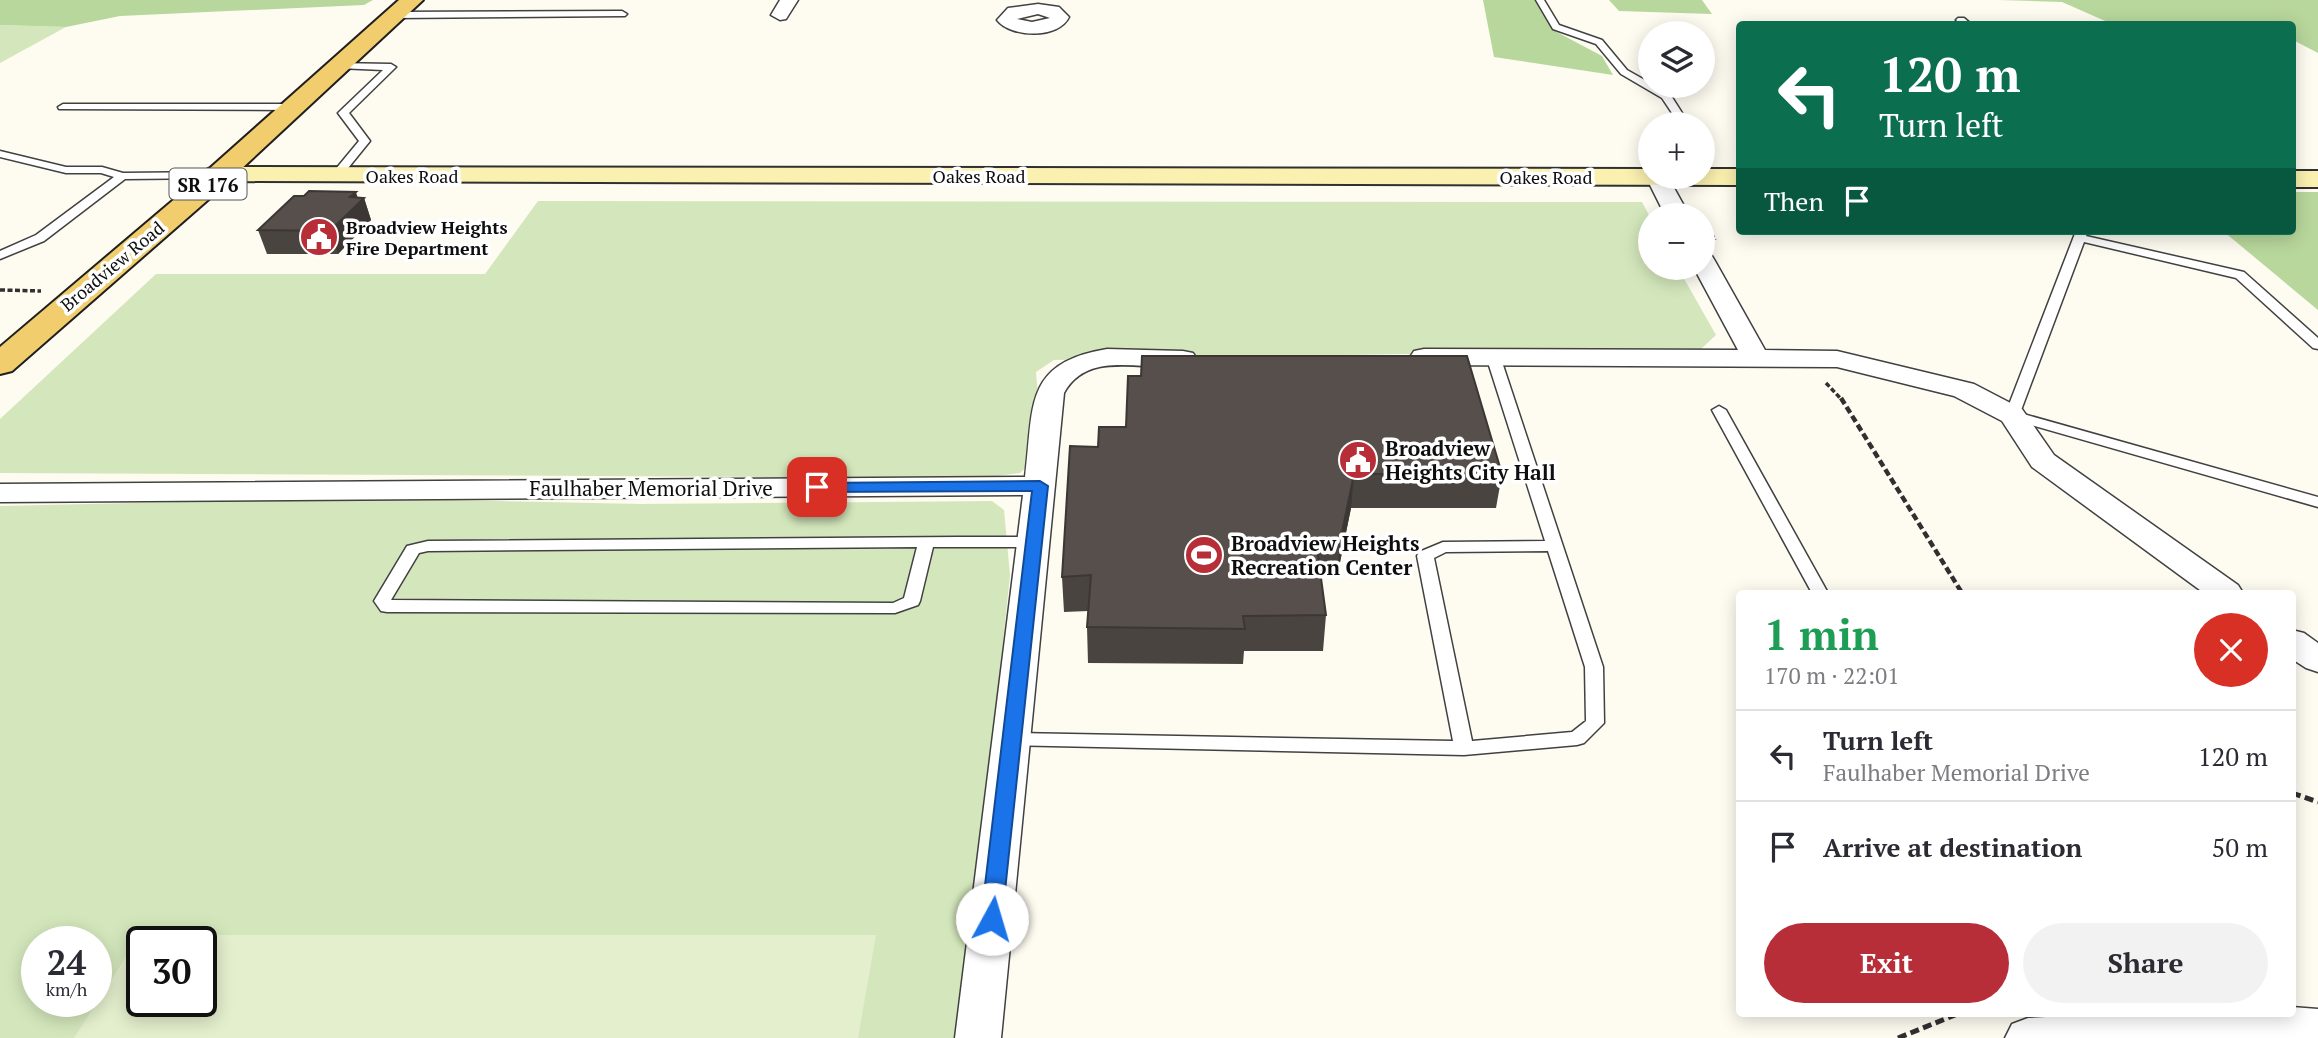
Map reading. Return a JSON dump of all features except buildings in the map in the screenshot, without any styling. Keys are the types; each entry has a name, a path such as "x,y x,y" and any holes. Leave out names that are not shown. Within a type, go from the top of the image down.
{"main road":[{"name":"Broadview Road","path":"0,363 218,175 404,7"}],"street":[{"name":"Oakes Road","path":"218,175 1638,177"},
{"name":"Oakes Road","path":"1715,177 1736,177"},
{"path":"2296,179 2318,179"},
{"path":"1713,280 1756,358"},
{"path":"1397,357 1837,359 1964,390 2012,415 2043,461 2222,590"},
{"path":"978,1038 1050,393 1061,372 1092,360 1204,358"},
{"name":"Faulhaber Memorial Drive","path":"0,493 1040,486"},
{"path":"2296,644 2318,660"},
{"path":"2057,1037 2254,1025 2318,1028"}],"lane":[{"path":"1540,0 1556,27 1599,42 1624,72 1666,96 1676,112"},
{"path":"404,7 622,14"},
{"path":"336,176 365,141 343,113 391,67 338,65"},
{"path":"64,107 292,107"},
{"path":"0,154 66,170 102,170 122,176 218,175"},
{"path":"0,255 40,238 122,176"},
{"path":"2318,345 2240,275 2081,235 2012,415 2318,502"},
{"path":"1011,740 1464,748 1577,738 1595,723 1594,667 1493,356"},
{"path":"1719,410 1817,590"},
{"path":"926,542 912,601 895,608 387,607 382,601 413,550 428,546 926,542 1034,542"},
{"path":"1464,748 1425,555 1443,547 1556,546"}],"path":[{"path":"0,290 43,291"},
{"path":"1820,379 1838,393 1960,590"},
{"path":"2296,794 2318,802"},
{"path":"1898,1038 1950,1017"}],"green space":[{"path":"0,0 373,0 364,5 120,16 66,27 0,25"},
{"path":"1483,0 1537,0 1553,30 1602,56 1613,75 1494,57"},
{"path":"1609,0 1702,0 1712,14 1619,11"},
{"path":"1999,0 2318,0 2318,53 2296,42 2296,21 2105,21 2062,2"},
{"path":"0,25 66,27 0,63"},
{"path":"2296,192 2318,192 2318,310 2228,235 2296,235"},
{"path":"538,201 1642,202 1638,203 1638,280 1685,280 1716,335 1701,349 1054,360 1036,372 1038,395 1030,464 1020,473 980,478 0,473 0,419 156,274 485,274"},
{"path":"364,498 640,504 992,501 1004,510 1010,575 962,1038 0,1038 0,506"},
{"path":"217,935 876,935 858,1038 74,1038 87,1017 112,1017 112,979 126,957 126,1017 217,1017"}],"place":[{"name":"Broadview Heights Fire Department","path":"319,237"},
{"name":"Broadview Heights City Hall","path":"1358,460"},
{"name":"Broadview Heights Recreation Center","path":"1204,555"}],"route":[{"path":"817,487 1040,486 992,919"}]}
